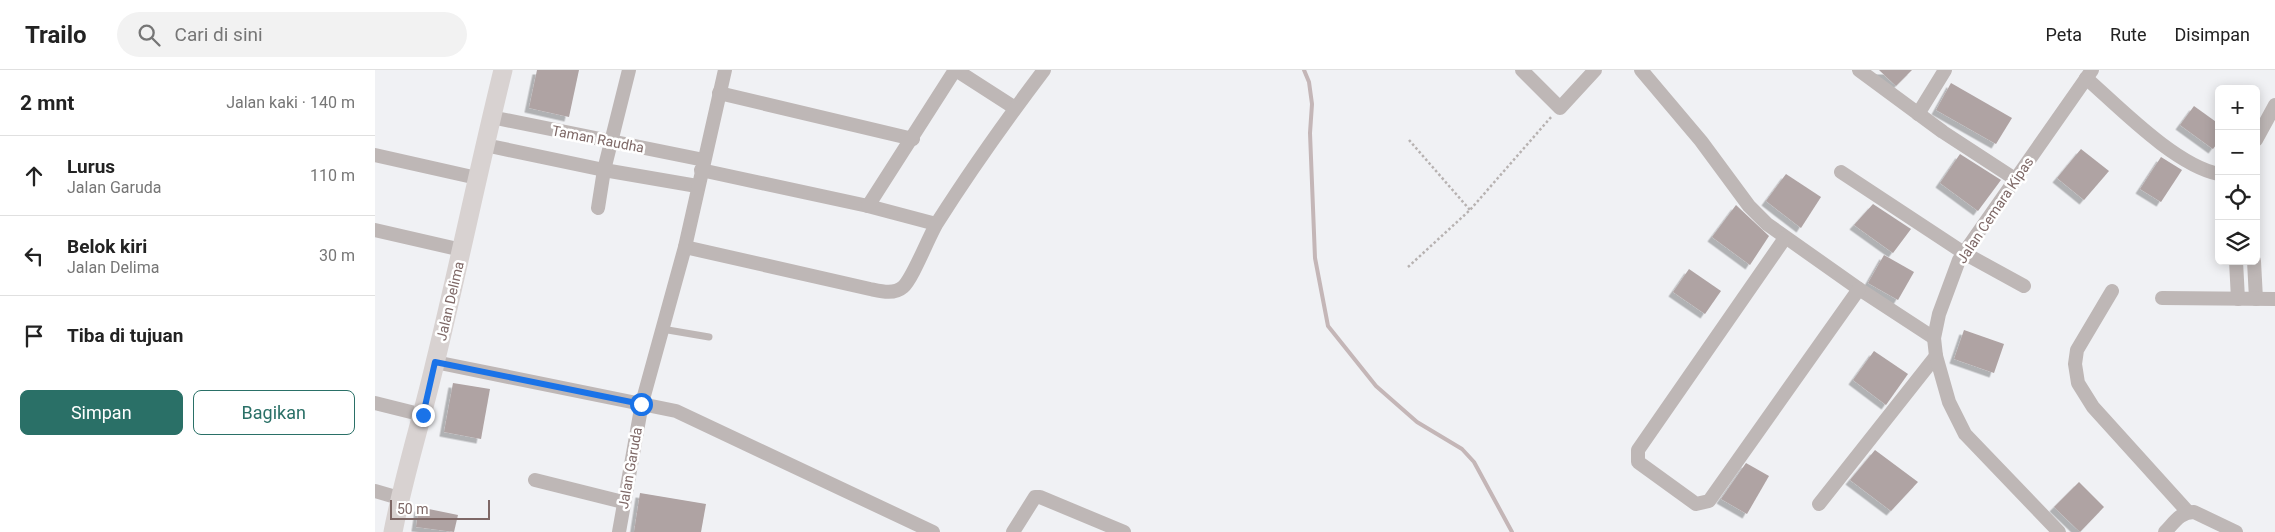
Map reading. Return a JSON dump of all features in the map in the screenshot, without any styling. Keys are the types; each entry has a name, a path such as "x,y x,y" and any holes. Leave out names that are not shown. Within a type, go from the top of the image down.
{"main road":[{"name":"Jalan Delima","path":"393,532 399,498 423,415 503,70"}],"street":[{"path":"598,208 604,170 629,70"},
{"name":"Jalan Garuda","path":"619,532 641,404 685,247 697,186 725,70"},
{"path":"868,206 956,70 1015,108"},
{"path":"685,247 870,289 890,292 903,287 936,224 1015,108 1044,70"},
{"path":"1522,70 1560,108 1595,70"},
{"path":"1641,70 1701,141 1749,206 1785,238 1934,338"},
{"path":"1859,70 1917,114 2015,179"},
{"path":"1917,114 1945,70"},
{"path":"2089,74 2155,138 2207,172 2215,173"},
{"name":"Jalan Cemara Kipas","path":"2059,532 1965,434 1949,402 1936,356 1934,338 1939,314 1959,260 2089,74"},
{"path":"719,93 913,139"},
{"path":"2260,133 2275,106"},
{"name":"Taman Raudha","path":"491,117 611,142 936,224"},
{"path":"485,145 604,170 697,186"},
{"path":"375,155 477,178"},
{"path":"1841,172 1964,253 2024,286"},
{"path":"375,230 462,250"},
{"path":"1785,238 1638,450 1638,462 1696,504 1709,501 1859,289"},
{"path":"2236,265 2238,299"},
{"path":"2254,265 2256,299"},
{"path":"2112,291 2077,350 2075,364 2078,383 2093,406 2188,512"},
{"path":"2162,298 2275,299"},
{"path":"1819,504 1936,356"},
{"path":"435,362 676,411 910,528 933,532"},
{"path":"375,403 423,415"},
{"path":"535,480 623,502"},
{"path":"375,491 399,498"},
{"path":"1013,532 1031,500 1039,497 1124,532"},
{"path":"2165,532 2183,513 2188,512 2194,512 2236,532"}],"lane":[{"path":"662,329 709,337"}],"path":[{"path":"1409,267 1469,210 1560,108"},
{"path":"1409,140 1469,210"}],"building":[{"path":"537,70 579,70 569,117 529,108"},
{"path":"1879,70 1912,70 1896,86"},
{"path":"1951,83 2012,118 1996,144 1936,110"},
{"path":"2194,106 2215,121 2215,146 2213,149 2180,125"},
{"path":"2081,149 2109,171 2084,200 2057,178"},
{"path":"1960,154 2001,180 1978,211 1940,183"},
{"path":"2161,157 2182,170 2161,202 2140,189"},
{"path":"1786,174 1821,197 1801,228 1766,201"},
{"path":"1873,204 1911,229 1893,253 1854,225"},
{"path":"1736,205 1769,236 1750,265 1712,237"},
{"path":"1884,255 1914,272 1898,300 1868,283"},
{"path":"1689,269 1721,291 1705,314 1673,292"},
{"path":"1964,330 2004,344 1994,373 1954,359"},
{"path":"1874,351 1908,374 1886,405 1853,380"},
{"path":"453,383 490,389 481,439 444,432"},
{"path":"1875,450 1918,482 1891,511 1850,480"},
{"path":"1746,463 1769,476 1747,514 1721,499"},
{"path":"2079,482 2104,507 2080,532 2054,507"},
{"path":"640,493 706,504 701,532 634,532"},
{"path":"419,507 458,515 454,532 416,527"}],"waterway":[{"path":"1304,70 1309,82 1312,104 1310,133 1315,258 1328,326 1376,386 1417,422 1462,449 1474,462 1512,532"}],"route":[{"path":"423,415 435,362 641,404"}]}
